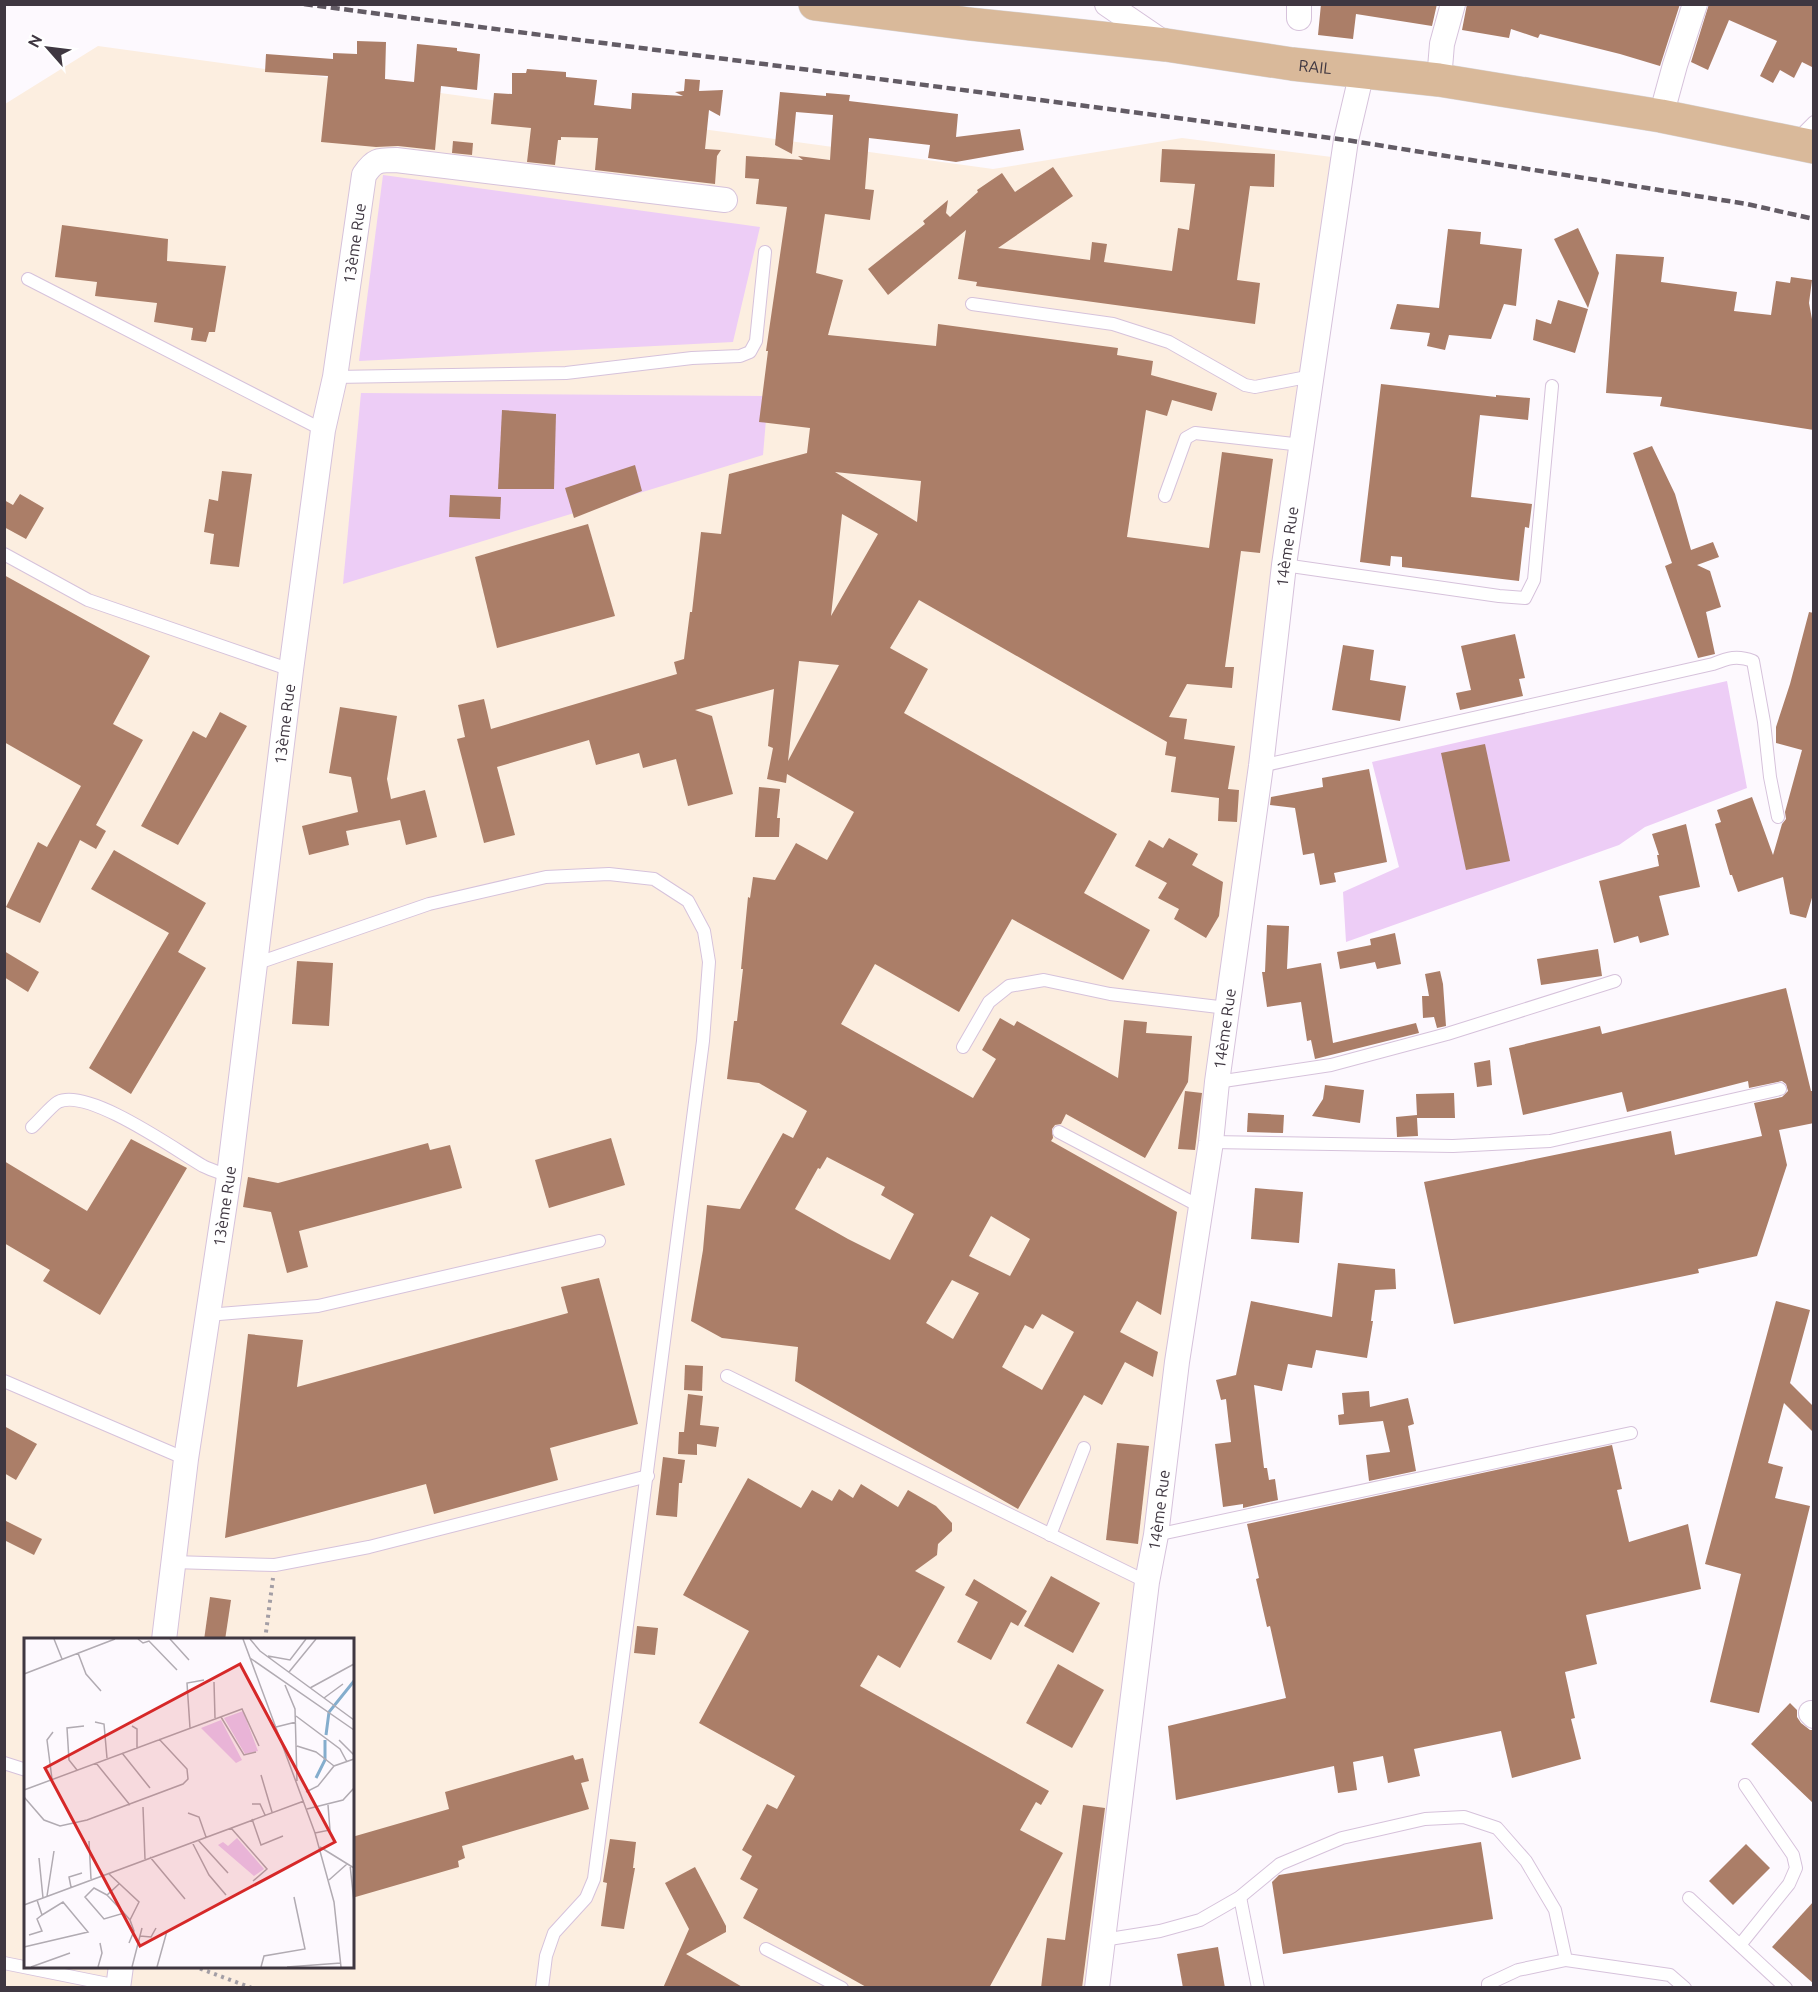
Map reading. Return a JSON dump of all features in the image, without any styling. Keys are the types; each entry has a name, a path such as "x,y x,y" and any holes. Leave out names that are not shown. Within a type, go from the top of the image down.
{"main road":[{"name":"RAIL","path":"815,4 1439,80 1807,137"}],"street":[{"path":"1107,4 1166,45"},
{"path":"1439,80 1442,44 1453,4"},
{"path":"1661,116 1695,4"},
{"name":"14ème Rue","path":"1097,1988 1147,1582 1156,1535 1177,1362 1211,1142 1227,1008 1262,766 1284,565 1346,140 1362,72"},
{"name":"13ème Rue","path":"164,1638 186,1459 229,1176 323,430 335,377 364,175 372,163 381,160 396,160 724,200"}],"lane":[{"path":"335,377 566,373 692,358 740,356 750,352 756,340 765,252"},
{"path":"28,279 323,430"},
{"path":"972,304 1113,324 1169,342 1245,385 1255,387 1312,376"},
{"path":"1284,565 1525,598 1534,580 1551,386"},
{"path":"1165,496 1186,438 1195,433 1302,445"},
{"path":"4,554 88,600 291,670"},
{"path":"1262,766 1713,664 1732,657 1743,657 1753,661 1778,817"},
{"path":"255,964 429,904 546,877 609,874 654,879 688,901 704,931 709,962 703,1041 594,1879 586,1898 554,1933 546,1956 542,1988"},
{"path":"963,1047 989,1002 1009,986 1044,980 1110,994 1227,1008"},
{"path":"1217,1082 1331,1065 1447,1034 1614,981"},
{"path":"1211,1142 1453,1146 1550,1141 1780,1089"},
{"path":"32,1127 59,1101 74,1100 92,1104 157,1135 205,1167 229,1176"},
{"path":"1059,1132 1201,1208"},
{"path":"207,1315 318,1306 599,1241"},
{"path":"727,1376 1147,1582"},
{"path":"4,1381 186,1459"},
{"path":"1156,1535 1631,1433"},
{"path":"1050,1534 1084,1448"},
{"path":"173,1562 275,1565 369,1547 648,1476"},
{"path":"4,1763 24,1769"},
{"path":"1740,1945 1789,1884 1796,1868 1793,1855 1745,1785"},
{"path":"1103,1940 1160,1931 1200,1920 1240,1897 1280,1864 1342,1838 1425,1819 1464,1817 1497,1828 1526,1861 1555,1910 1566,1959"},
{"path":"1240,1897 1258,1988"},
{"path":"1689,1898 1786,1988"},
{"path":"766,1948 842,1988"},
{"path":"1484,1986 1518,1970 1566,1959 1670,1975 1685,1988"},
{"path":"4,1963 24,1966"},
{"path":"38,1968 119,1980"}],"path":[{"path":"265,1638 275,1565"},
{"path":"198,1968 252,1988"}],"shaded area":[{"path":"98,46 993,169 1182,138 1332,157 1091,1987 5,1988 5,104"},
{"path":"383,175 760,227 733,342 359,361"},
{"path":"361,393 768,396 763,455 343,584"},
{"path":"1727,681 1747,788 1645,827 1619,845 1346,942 1343,892 1399,867 1372,762"}],"building":[{"path":"1321,4 1437,4 1432,26 1356,14 1353,39 1318,35"},
{"path":"1467,4 1680,4 1660,66 1540,34 1538,38 1511,29 1509,38 1462,30"},
{"path":"1709,4 1814,4 1814,68 1802,62 1794,78 1780,70 1773,83 1760,76 1777,41 1729,20 1708,70 1691,62"},
{"path":"357,41 386,42 385,79 414,82 417,44 457,48 457,51 480,54 477,90 441,86 435,150 321,142 328,76 265,72 266,54 333,59 333,53 357,54"},
{"path":"527,69 566,72 566,77 597,80 594,105 631,109 632,93 683,96 675,92 684,91 685,79 700,80 699,91 723,90 720,116 709,110 705,149 721,150 717,156 715,184 595,170 598,138 561,137 561,140 558,140 555,165 527,162 531,128 491,124 494,93 512,94 512,73 526,73"},
{"path":"780,92 826,96 826,93 850,95 849,101 958,114 956,137 1020,129 1024,150 956,162 928,158 930,145 869,138 865,189 874,190 870,220 825,214 816,273 843,280 828,335 936,346 938,324 1118,348 1117,355 1153,361 1151,375 1217,393 1212,411 1172,400 1167,416 1146,410 1127,537 1209,548 1222,452 1273,459 1260,553 1241,551 1225,667 1234,667 1232,688 1187,684 1169,717 1187,719 1184,739 1235,746 1228,789 1239,790 1237,822 1218,821 1219,798 1171,792 1176,757 1165,755 1167,742 919,600 890,648 928,669 904,713 1117,834 1084,893 1150,930 1123,980 1012,919 959,1012 875,964 841,1024 973,1098 996,1059 982,1050 1000,1018 1014,1026 1017,1021 1118,1078 1124,1020 1147,1022 1146,1033 1192,1036 1188,1082 1145,1158 1066,1114 1061,1124 1055,1125 1052,1129 1051,1141 1177,1212 1161,1315 1137,1301 1120,1332 1158,1352 1153,1377 1125,1362 1102,1405 1084,1395 1018,1509 795,1381 798,1347 722,1338 691,1321 703,1250 707,1205 740,1209 783,1133 793,1138 807,1111 759,1083 727,1079 734,1021 737,1021 748,897 750,898 753,877 775,880 796,843 827,860 854,812 787,774 786,783 767,779 773,748 768,746 774,689 695,710 712,716 733,794 688,806 676,759 643,768 639,753 596,765 589,740 497,767 515,835 484,843 457,739 465,737 458,705 484,699 491,729 677,674 674,662 684,659 701,532 721,534 729,474 807,453 810,428 759,422 768,351 766,351 787,207 756,204 759,179 745,178 746,156 803,160 798,156 830,160 833,115 796,112 792,154 775,145","holes":["835,472 921,481 917,522","842,514 878,534 831,616","799,661 839,665 788,761","827,1157 885,1187 881,1195 914,1214 890,1260 795,1209 818,1168 820,1169","991,1216 1030,1239 1010,1276 969,1256","952,1280 979,1293 953,1339 926,1323","1042,1314 1074,1332 1042,1390 1002,1367 1025,1325 1033,1329"]},
{"path":"453,141 473,143 472,155 452,153"},
{"path":"1162,149 1275,154 1274,187 1250,186 1237,280 1260,283 1255,324 976,286 977,282 958,279 966,230 888,295 868,269 925,224 923,221 948,200 946,213 950,217 978,192 977,190 1002,173 1015,192 1053,167 1073,196 998,248 1090,260 1092,242 1107,244 1104,262 1172,271 1178,228 1189,230 1195,184 1160,182"},
{"path":"62,225 168,239 167,261 226,266 215,332 209,332 206,342 191,340 193,328 154,322 157,303 95,296 97,282 55,277"},
{"path":"1578,228 1599,273 1588,308 1554,239"},
{"path":"1448,229 1481,232 1480,244 1522,249 1516,306 1504,304 1491,339 1449,335 1445,350 1427,346 1430,333 1390,329 1397,304 1439,308"},
{"path":"1616,254 1664,257 1661,282 1737,292 1734,311 1771,315 1776,281 1790,283 1791,277 1812,280 1809,303 1814,330 1814,430 1660,406 1662,397 1606,393"},
{"path":"1558,300 1588,309 1575,353 1533,340 1536,319 1551,324"},
{"path":"1381,384 1496,397 1496,395 1530,398 1528,420 1480,415 1471,497 1532,504 1529,528 1525,527 1519,581 1402,567 1402,557 1391,556 1390,566 1360,562"},
{"path":"502,410 556,414 554,489 498,489"},
{"path":"1652,446 1675,494 1691,550 1713,542 1719,557 1697,565 1710,571 1721,607 1706,612 1715,654 1698,658 1665,566 1672,563 1633,453"},
{"path":"635,465 642,491 574,518 565,488"},
{"path":"222,471 252,474 239,567 210,564 214,534 204,532 209,499 218,501"},
{"path":"20,494 44,508 26,539 4,527 4,500 13,505"},
{"path":"450,495 501,497 500,519 449,517"},
{"path":"588,524 615,616 497,648 475,557"},
{"path":"4,575 150,656 113,724 143,740 96,825 106,831 96,849 80,840 40,923 6,907 38,842 47,847 81,786 4,742"},
{"path":"1809,612 1814,613 1814,891 1806,918 1790,914 1783,877 1738,892 1732,875 1730,875 1715,824 1721,822 1717,810 1752,797 1773,855 1782,824 1786,819 1785,812 1802,750 1776,743 1776,727"},
{"path":"1515,634 1525,678 1519,679 1523,696 1460,710 1456,693 1471,690 1461,646"},
{"path":"1343,645 1374,650 1370,680 1406,686 1400,721 1332,710"},
{"path":"340,707 397,716 387,779 391,799 425,790 437,837 406,845 400,820 346,831 349,845 309,855 302,826 358,812 351,777 329,773"},
{"path":"220,712 247,726 178,845 141,826 193,731 206,738"},
{"path":"1485,744 1510,861 1466,870 1441,753"},
{"path":"1369,769 1387,862 1334,873 1336,882 1320,885 1314,853 1303,855 1295,808 1270,805 1271,797 1323,787 1322,778"},
{"path":"759,787 780,789 777,818 780,818 779,837 755,837"},
{"path":"1686,824 1700,887 1659,896 1669,935 1640,943 1638,936 1614,943 1599,881 1659,866 1657,855 1659,855 1652,834"},
{"path":"1169,838 1198,854 1192,865 1223,882 1219,916 1206,938 1174,919 1179,909 1158,898 1167,883 1135,866 1149,840 1163,848"},
{"path":"114,850 206,903 178,952 206,968 131,1094 89,1068 169,933 91,889"},
{"path":"1267,925 1289,926 1287,969 1321,963 1333,1043 1416,1023 1419,1033 1315,1059 1311,1040 1307,1041 1301,1002 1267,1007 1262,972 1265,972"},
{"path":"1395,933 1401,964 1377,969 1375,962 1340,969 1337,952 1371,945 1370,939"},
{"path":"1598,949 1602,976 1541,985 1537,959"},
{"path":"4,951 39,972 28,992 4,977"},
{"path":"297,961 333,963 329,1026 292,1024"},
{"path":"1440,971 1446,1026 1437,1028 1434,1017 1423,1018 1422,996 1429,996 1425,974"},
{"path":"1786,988 1811,1091 1814,1091 1814,1123 1779,1130 1787,1165 1757,1256 1698,1269 1699,1273 1454,1324 1424,1182 1671,1131 1675,1155 1762,1136 1754,1103 1782,1097 1788,1091 1786,1084 1782,1081 1749,1088 1748,1081 1627,1112 1622,1092 1523,1115 1509,1048 1600,1026 1602,1034"},
{"path":"1490,1060 1492,1085 1477,1087 1474,1063"},
{"path":"1325,1085 1364,1090 1360,1123 1312,1116 1323,1099"},
{"path":"1185,1091 1202,1093 1195,1150 1178,1149"},
{"path":"1454,1093 1455,1118 1417,1118 1418,1136 1397,1137 1396,1117 1417,1115 1416,1094"},
{"path":"1248,1113 1284,1115 1283,1133 1247,1132"},
{"path":"611,1138 625,1185 549,1208 535,1160"},
{"path":"131,1139 187,1168 100,1315 43,1281 50,1270 4,1243 4,1161 87,1211"},
{"path":"428,1143 430,1150 450,1145 462,1188 299,1231 308,1267 287,1273 271,1212 243,1207 248,1177 278,1183"},
{"path":"1255,1188 1303,1192 1299,1243 1251,1239"},
{"path":"1338,1263 1395,1269 1396,1289 1375,1290 1367,1358 1316,1350 1312,1368 1288,1364 1282,1391 1254,1385 1264,1468 1267,1468 1269,1480 1275,1479 1278,1500 1243,1508 1243,1504 1223,1507 1215,1444 1231,1442 1226,1399 1221,1400 1216,1380 1236,1375 1251,1301 1332,1317"},
{"path":"599,1278 638,1424 550,1448 558,1480 434,1514 426,1484 225,1538 248,1334 303,1340 297,1387 568,1313 561,1287"},
{"path":"1776,1301 1810,1310 1790,1383 1814,1407 1814,1433 1784,1403 1768,1463 1783,1467 1775,1498 1810,1506 1759,1713 1710,1702 1741,1574 1705,1564"},
{"path":"685,1365 703,1366 702,1391 684,1390"},
{"path":"1369,1391 1370,1407 1408,1398 1414,1424 1408,1426 1416,1471 1369,1481 1366,1455 1390,1452 1383,1421 1339,1425 1338,1415 1344,1414 1342,1393"},
{"path":"688,1394 703,1396 700,1425 719,1427 716,1447 697,1444 697,1455 678,1454 679,1432 684,1432"},
{"path":"4,1426 37,1444 16,1480 4,1473"},
{"path":"1117,1443 1149,1446 1138,1544 1106,1540"},
{"path":"1612,1445 1622,1489 1617,1490 1629,1542 1688,1524 1701,1589 1586,1615 1597,1664 1565,1672 1575,1718 1571,1719 1581,1759 1512,1778 1501,1731 1414,1749 1420,1776 1388,1783 1383,1756 1353,1762 1357,1790 1338,1793 1334,1766 1176,1800 1168,1726 1286,1698 1270,1626 1267,1627 1256,1579 1259,1578 1247,1524"},
{"path":"663,1457 685,1460 682,1483 679,1483 677,1517 656,1515"},
{"path":"748,1478 801,1508 812,1490 832,1501 839,1489 853,1498 861,1484 898,1507 908,1490 936,1506 952,1523 952,1531 938,1544 937,1555 915,1571 945,1587 900,1668 878,1655 860,1686 1049,1791 1041,1805 1036,1802 1020,1830 1063,1853 989,1988 868,1988 743,1918 758,1889 740,1879 752,1856 742,1850 767,1804 777,1809 795,1776 699,1723 749,1631 683,1595"},
{"path":"4,1520 42,1539 34,1555 4,1540"},
{"path":"1051,1576 1100,1603 1073,1653 1024,1626"},
{"path":"974,1579 1027,1611 1018,1626 1011,1622 991,1660 957,1642 978,1602 965,1595"},
{"path":"210,1597 231,1600 225,1638 204,1638"},
{"path":"637,1626 658,1628 655,1655 634,1653"},
{"path":"1058,1664 1104,1690 1072,1748 1026,1723"},
{"path":"1790,1703 1797,1710 1797,1717 1801,1723 1810,1730 1814,1730 1814,1804 1751,1744"},
{"path":"573,1755 575,1760 583,1758 589,1781 581,1783 589,1809 462,1846 465,1858 458,1861 459,1867 354,1897 354,1836 449,1809 445,1792"},
{"path":"1083,1805 1105,1808 1082,1988 1041,1988 1047,1938 1065,1940"},
{"path":"610,1839 636,1842 633,1868 635,1868 624,1929 601,1926 607,1883 603,1882"},
{"path":"1481,1842 1493,1919 1283,1954 1272,1882 1279,1875"},
{"path":"1746,1844 1770,1868 1733,1905 1709,1881"},
{"path":"695,1867 726,1926 726,1932 686,1954 744,1988 663,1988 689,1929 665,1883"},
{"path":"1814,1901 1814,1984 1772,1947"},
{"path":"1218,1947 1225,1988 1183,1988 1177,1954"}],"railway":[{"path":"304,4 1346,140 1747,204 1814,219"}]}
